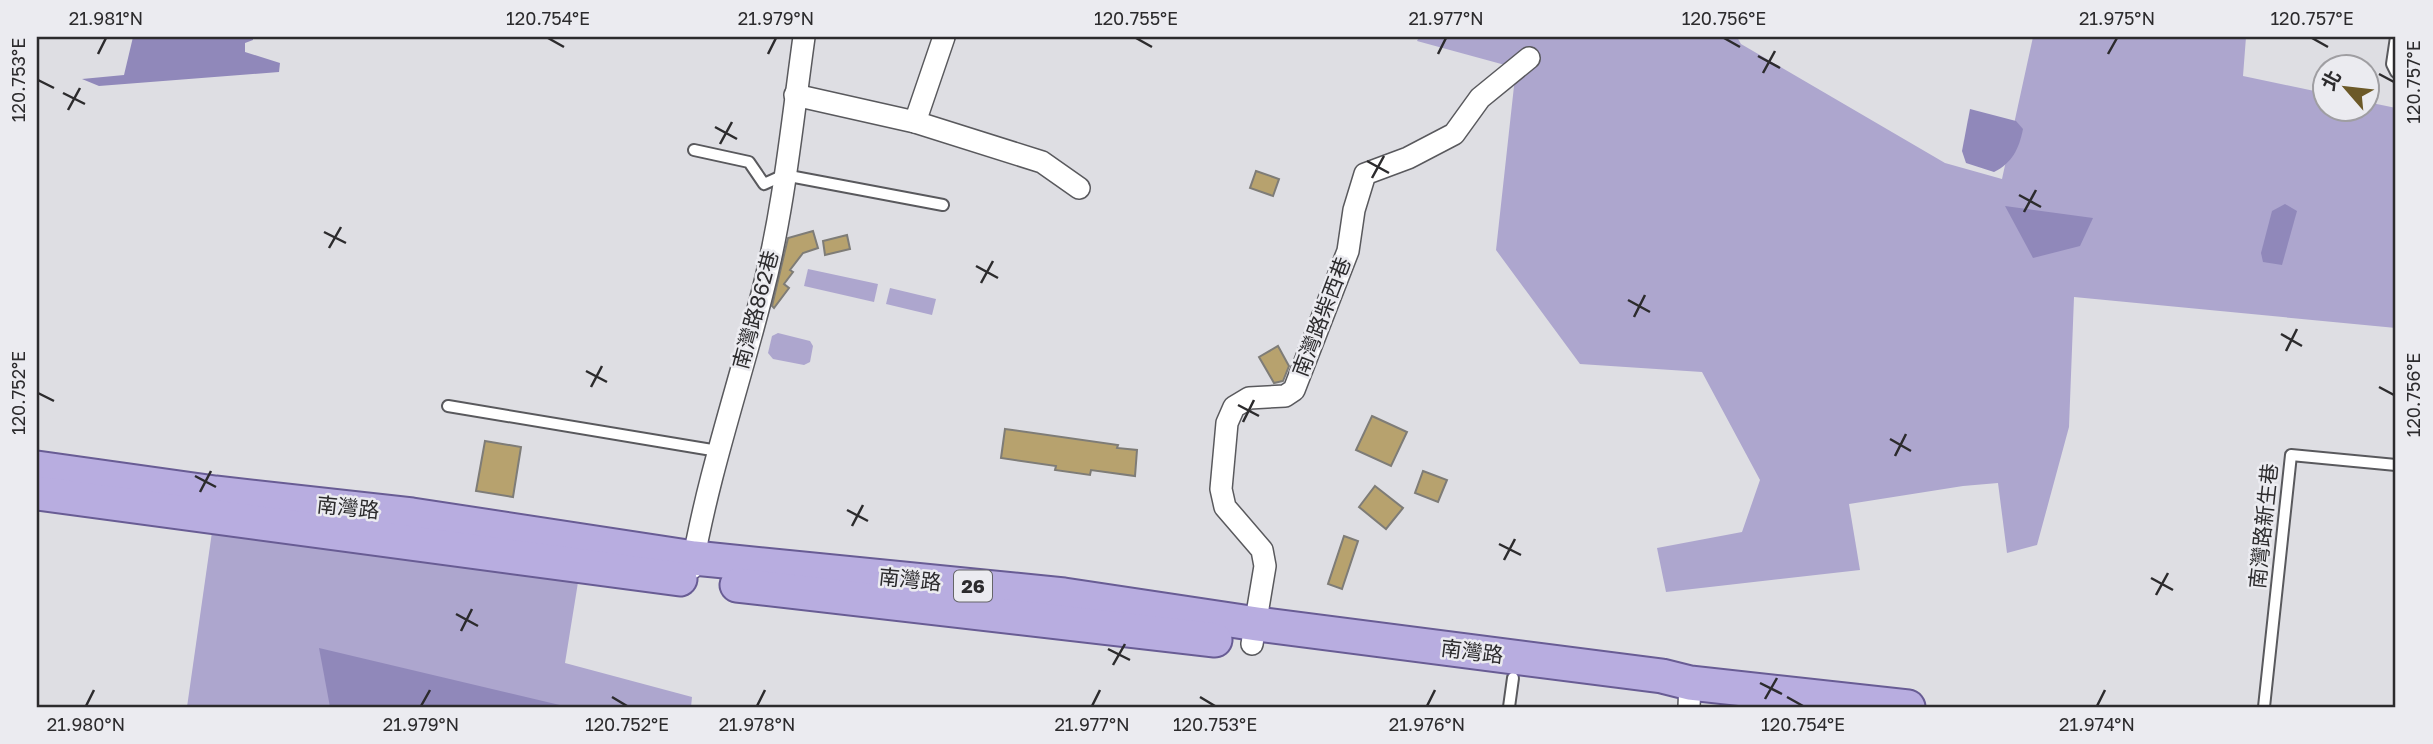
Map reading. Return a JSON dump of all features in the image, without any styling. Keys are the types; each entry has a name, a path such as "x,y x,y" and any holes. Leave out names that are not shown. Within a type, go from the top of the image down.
{"main road":[{"name":"南灣路","path":"37,468 214,505"},
{"name":"南灣路","path":"37,493 412,515 692,569 1063,595 1254,634 1511,693 1690,697 1908,707"},
{"name":"南灣路","path":"1254,634 1662,676 1690,697 1744,707"}],"street":[{"name":"南灣路862巷","path":"692,569 718,451 762,294 775,237 804,37"},
{"path":"915,122 944,37"},
{"name":"南灣路柴西巷","path":"1254,634 1265,566 1262,550 1225,508 1221,489 1227,423 1234,407 1249,398 1284,396 1294,390 1348,251 1354,210 1365,174 1408,158 1454,134 1480,98 1529,58"},
{"path":"795,95 915,122 1042,162 1079,188"}],"lane":[{"path":"2396,37 2392,64 2396,72"},
{"path":"694,150 750,162 764,184 785,175 943,205"},
{"path":"448,406 718,451"},
{"name":"南灣路新生巷","path":"2264,707 2291,455 2396,465"}],"shaded area":[{"path":"133,37 253,37 253,40 245,43 245,52 280,63 279,72 99,86 82,79 124,75"},
{"path":"1419,37 1737,37 1741,44 1945,163 2002,179 2033,37 2246,37 2243,76 2310,90 2310,122 2380,122 2380,105 2396,108 2396,328 2074,297 2069,427 2037,545 2007,553 1998,483 1963,486 1849,504 1860,570 1666,592 1657,548 1742,532 1760,480 1702,372 1580,364 1496,250 1516,68 1417,41"},
{"path":"1970,109 2016,121 2023,129 2014,155 1994,172 1966,163 1962,151"},
{"path":"2285,204 2297,211 2282,265 2263,262 2261,253 2272,211"},
{"path":"2005,206 2093,218 2080,246 2033,258"},
{"path":"808,269 878,284 874,302 804,286"},
{"path":"890,288 936,299 932,315 886,304"},
{"path":"778,333 810,341 813,346 810,362 804,365 773,359 768,353 772,336"},
{"path":"212,532 579,576 565,663 692,697 691,707 187,707"},
{"path":"319,648 564,706 564,707 330,707"}],"building":[{"path":"1256,171 1279,179 1273,196 1250,188"},
{"path":"813,231 818,248 803,253 790,270 793,272 784,284 789,288 774,308 772,306 788,238"},
{"path":"847,235 850,249 825,255 823,241"},
{"path":"1278,346 1289,366 1283,381 1274,383 1259,357"},
{"path":"1372,416 1407,432 1391,466 1356,450"},
{"path":"1005,429 1137,450 1135,476 1091,470 1090,475 1055,470 1056,466 1001,458"},
{"path":"485,441 521,447 513,497 476,491"},
{"path":"1423,471 1447,480 1438,502 1415,493"},
{"path":"1375,486 1403,508 1386,529 1359,507"},
{"path":"1344,536 1358,541 1342,589 1328,584"}]}
